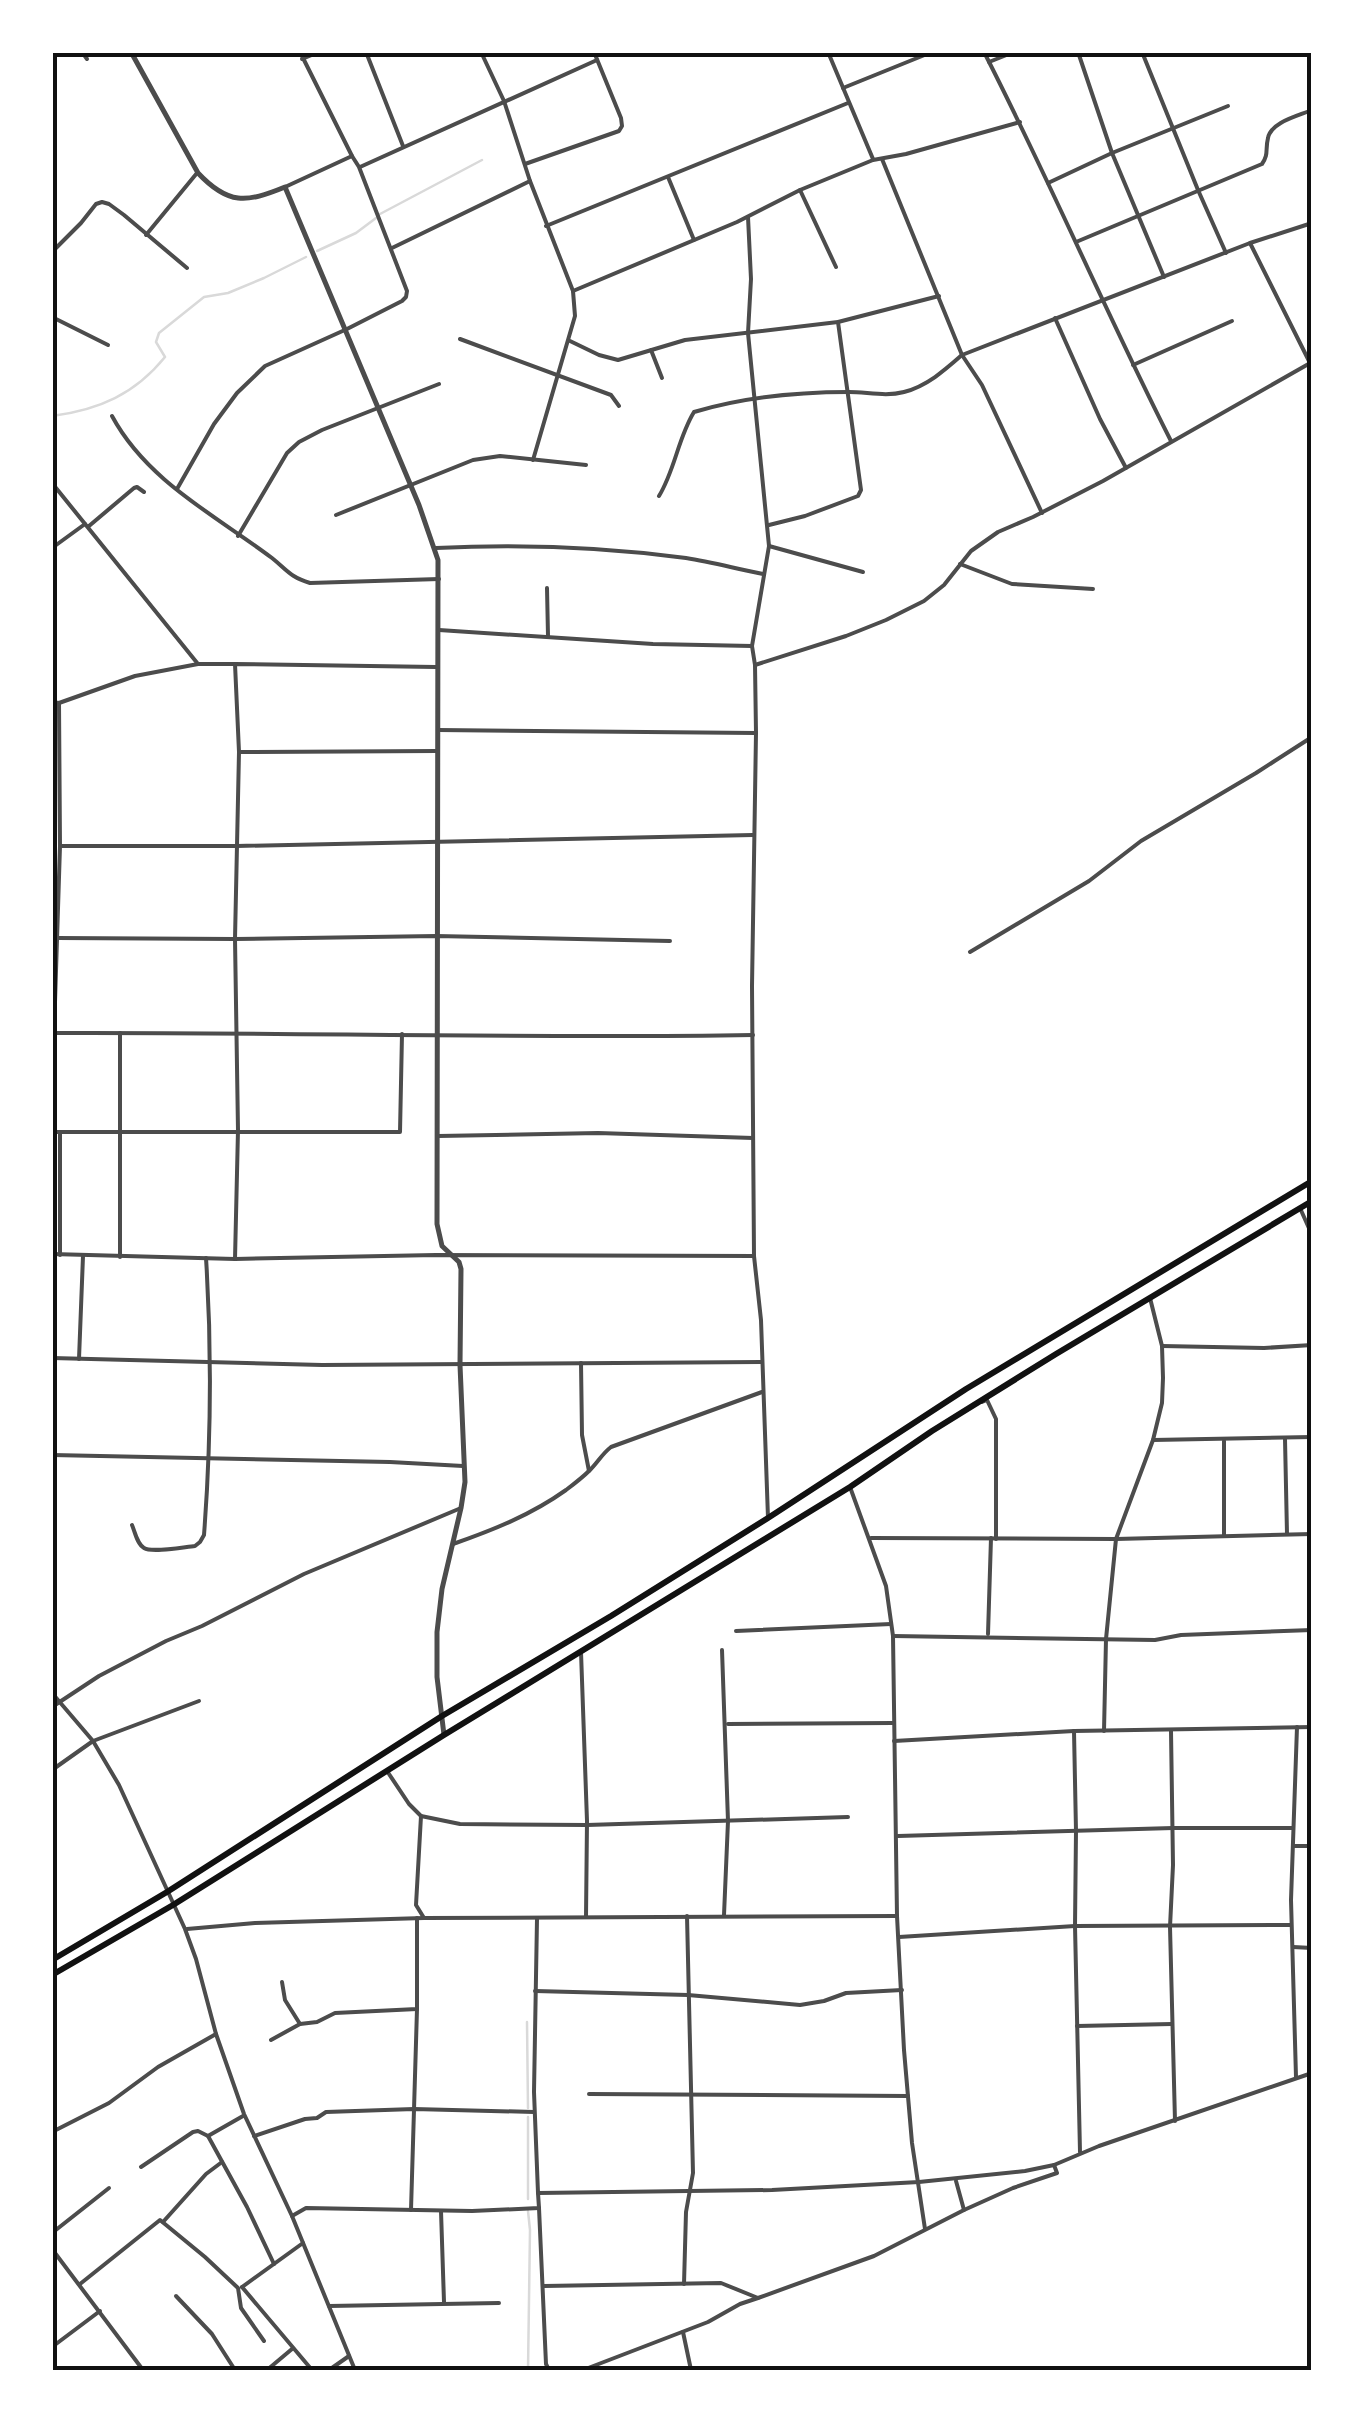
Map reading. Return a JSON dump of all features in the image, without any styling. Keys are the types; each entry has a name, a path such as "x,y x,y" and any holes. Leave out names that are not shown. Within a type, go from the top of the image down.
{"main road":[{"path":"52,1960 768,1518 1061,1330 1310,1185"},
{"path":"52,1975 850,1486 1070,1346 1312,1201"},
{"path":"1061,1330 1070,1346"}],"street":[{"path":"82,52 87,59"},
{"path":"131,52 198,173 225,196 260,197 352,156"},
{"path":"177,488 214,424 264,366 346,330 406,296 392,248 359,167 301,56 319,52"},
{"path":"366,52 404,147"},
{"path":"481,52 504,101 546,226 573,291 575,316 534,460"},
{"path":"525,164 619,131 621,118 594,52"},
{"path":"828,52 873,160"},
{"path":"842,88 932,52"},
{"path":"984,52 1172,441"},
{"path":"989,62 1014,52"},
{"path":"1078,52 1112,153 1164,277"},
{"path":"1142,52 1226,253"},
{"path":"359,167 598,60"},
{"path":"546,226 848,103"},
{"path":"1048,183 1228,106"},
{"path":"1076,242 1262,164 1268,154 1270,132 1312,110"},
{"path":"573,291 873,160 1020,122"},
{"path":"882,159 962,355 982,385 1042,513"},
{"path":"146,235 198,173"},
{"path":"668,177 694,240"},
{"path":"392,248 530,181"},
{"path":"285,187 436,548 436,1224 442,1246 453,1255 461,1270 464,1466 461,1508 442,1588 437,1632 437,1678 444,1734"},
{"path":"800,190 836,267"},
{"path":"52,252 102,202 187,268"},
{"path":"748,217 748,333 770,546 752,646 756,733 754,1256 761,1320 768,1518"},
{"path":"659,496 694,412 754,398 908,391 934,378 962,355 1250,243 1310,224 1312,230"},
{"path":"755,665 886,620 924,601 944,585 970,550 998,532 1126,468 1310,362 1250,243"},
{"path":"569,340 612,360 685,340 838,322 939,296"},
{"path":"52,317 108,345"},
{"path":"1055,318 1126,468"},
{"path":"1133,365 1232,321"},
{"path":"768,525 806,516 858,496 862,484 838,322"},
{"path":"460,339 611,395 619,406"},
{"path":"651,350 662,378"},
{"path":"238,536 287,453 299,442 439,384"},
{"path":"112,416 134,450 212,518 273,559 293,578 310,583 439,578"},
{"path":"336,515 474,460 500,456 586,464"},
{"path":"52,484 198,664"},
{"path":"52,548 134,488 144,492"},
{"path":"770,546 863,572"},
{"path":"436,548 576,549 686,558 763,574"},
{"path":"960,564 1012,584 1093,588"},
{"path":"547,588 548,636"},
{"path":"439,630 653,644 752,646"},
{"path":"439,667 198,664 135,676 56,702 60,846 53,1034 753,1035"},
{"path":"235,664 239,752 235,1259"},
{"path":"438,730 756,733"},
{"path":"970,952 1312,737"},
{"path":"239,752 436,751"},
{"path":"52,821 60,819"},
{"path":"60,846 753,835"},
{"path":"57,938 436,936 670,940"},
{"path":"120,1033 120,1257"},
{"path":"60,1255 56,1132 400,1132 402,1034"},
{"path":"436,1136 598,1133 753,1138"},
{"path":"1300,1208 1312,1235"},
{"path":"52,1254 235,1259 754,1256"},
{"path":"79,1359 83,1256"},
{"path":"132,1526 144,1548 153,1550 194,1546 204,1535 211,1360 206,1258"},
{"path":"1104,1731 1106,1639 1116,1539 1153,1440 1162,1404 1162,1346 1150,1298"},
{"path":"1162,1346 1312,1345"},
{"path":"52,1358 460,1366 761,1362"},
{"path":"580,1362 582,1435 590,1471"},
{"path":"453,1544 531,1512 590,1471 611,1448 762,1392"},
{"path":"978,1403 987,1400 996,1419 988,1636"},
{"path":"1284,1438 1286,1534"},
{"path":"1153,1440 1312,1438"},
{"path":"1224,1440 1224,1537"},
{"path":"52,1455 464,1466"},
{"path":"850,1486 886,1586 893,1636 898,1937 908,2096 926,2229"},
{"path":"52,1706 137,1655 304,1574 461,1508"},
{"path":"870,1538 1116,1539 1312,1534"},
{"path":"736,1631 891,1624"},
{"path":"893,1636 1155,1640 1181,1635 1312,1630"},
{"path":"722,1650 728,1821 724,1915"},
{"path":"580,1652 586,1917"},
{"path":"52,1693 93,1740 185,1929 244,2114 292,2216 355,2370"},
{"path":"52,1770 93,1740 199,1702"},
{"path":"726,1724 893,1723"},
{"path":"894,1740 1312,1727"},
{"path":"1296,2078 1291,1925 1297,1728"},
{"path":"1171,1731 1170,1927 1175,2121"},
{"path":"1074,1732 1080,2154"},
{"path":"387,1771 421,1816 460,1824 586,1825 848,1817"},
{"path":"411,2211 421,1816"},
{"path":"897,1836 1293,1828"},
{"path":"1293,1846 1312,1846"},
{"path":"684,2284 686,2212 693,2173 687,1916"},
{"path":"185,1929 420,1918 897,1916"},
{"path":"537,1918 535,2112 549,2370"},
{"path":"898,1937 1075,1926 1291,1925"},
{"path":"1293,1948 1312,1948"},
{"path":"282,1982 285,2000 300,2024"},
{"path":"535,1991 688,1995 800,2005 824,2002 846,1993 902,1990"},
{"path":"271,2040 300,2024 317,2022 335,2012 416,2010"},
{"path":"1077,2026 1172,2024"},
{"path":"52,2132 109,2103 158,2067 216,2034"},
{"path":"538,2192 690,2192 919,2182 1026,2171 1054,2165 1312,2074"},
{"path":"588,2094 908,2096"},
{"path":"254,2136 326,2112 535,2112"},
{"path":"208,2136 244,2114"},
{"path":"141,2167 193,2132 208,2136 274,2264"},
{"path":"163,2222 222,2162"},
{"path":"583,2370 708,2322 740,2304 874,2256 1013,2188 1057,2174 1054,2165"},
{"path":"956,2179 964,2210"},
{"path":"52,2233 110,2188"},
{"path":"292,2216 306,2208 441,2212 539,2208"},
{"path":"441,2212 444,2303"},
{"path":"80,2284 157,2222 163,2222 240,2288 312,2370"},
{"path":"240,2288 303,2243"},
{"path":"52,2249 143,2370"},
{"path":"544,2286 722,2283 758,2298"},
{"path":"240,2288 239,2304 264,2341"},
{"path":"176,2296 212,2334 235,2370"},
{"path":"330,2306 499,2303"},
{"path":"52,2347 100,2311"},
{"path":"683,2332 692,2370"},
{"path":"267,2370 292,2348"},
{"path":"329,2370 349,2356"}],"waterway":[{"path":"380,214 482,160"},
{"path":"317,251 356,233 376,218"},
{"path":"52,416 100,404 141,381 165,357 156,342 159,333 204,297 228,293 306,257"},
{"path":"527,2022 528,2108"},
{"path":"528,2117 528,2199"},
{"path":"528,2211 528,2370"}]}
